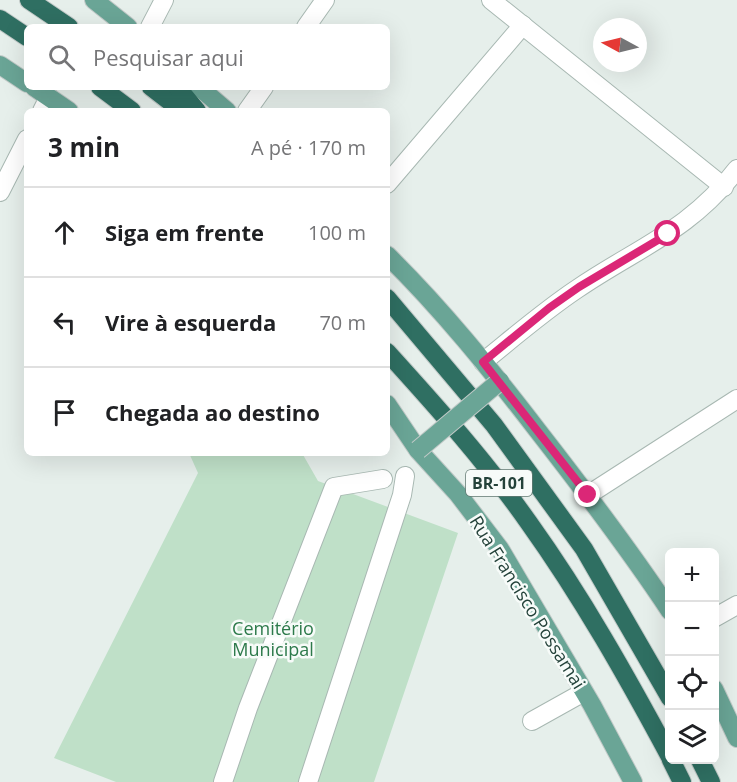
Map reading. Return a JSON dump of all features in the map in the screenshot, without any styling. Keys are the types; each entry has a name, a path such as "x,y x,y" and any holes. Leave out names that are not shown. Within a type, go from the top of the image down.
{"highway":[{"path":"29,0 65,24"},
{"path":"0,19 24,35"},
{"path":"104,90 128,108"},
{"path":"155,90 178,108"},
{"path":"180,90 194,108"},
{"name":"BR-101","path":"390,302 494,425 584,549 665,691"},
{"name":"BR-101","path":"390,355 466,441 528,522 596,626 665,748"},
{"name":"BR-101","path":"673,764 682,782"},
{"path":"702,764 711,782"}],"main road":[{"path":"94,0 124,24"},
{"path":"0,65 24,80"},
{"path":"203,90 224,108"},
{"path":"42,98 63,108"},
{"path":"390,258 424,292 500,381 637,561 665,605"},
{"path":"418,450 500,381"},
{"name":"Rua Francisco Possamai","path":"390,408 418,450 458,494 500,549 584,692 633,782"},
{"path":"719,700 737,738"}],"street":[{"path":"152,24 164,0"},
{"path":"308,24 325,0"},
{"path":"491,0 724,187"},
{"path":"390,180 523,25"},
{"path":"249,108 262,90"},
{"path":"0,192 24,145"},
{"path":"483,362 549,308 579,287 690,219 724,187 737,170"},
{"path":"588,495 737,399"},
{"path":"308,782 402,495 405,476"},
{"path":"223,782 248,708 334,487 383,479"},
{"path":"719,615 737,605"},
{"path":"532,721 584,692"}],"green space":[{"name":"Cemitério Municipal","path":"190,456 304,456 318,481 458,533 374,782 116,782 54,758 198,473"}],"route":[{"path":"588,495 483,362 549,308 579,287 668,234"}]}
